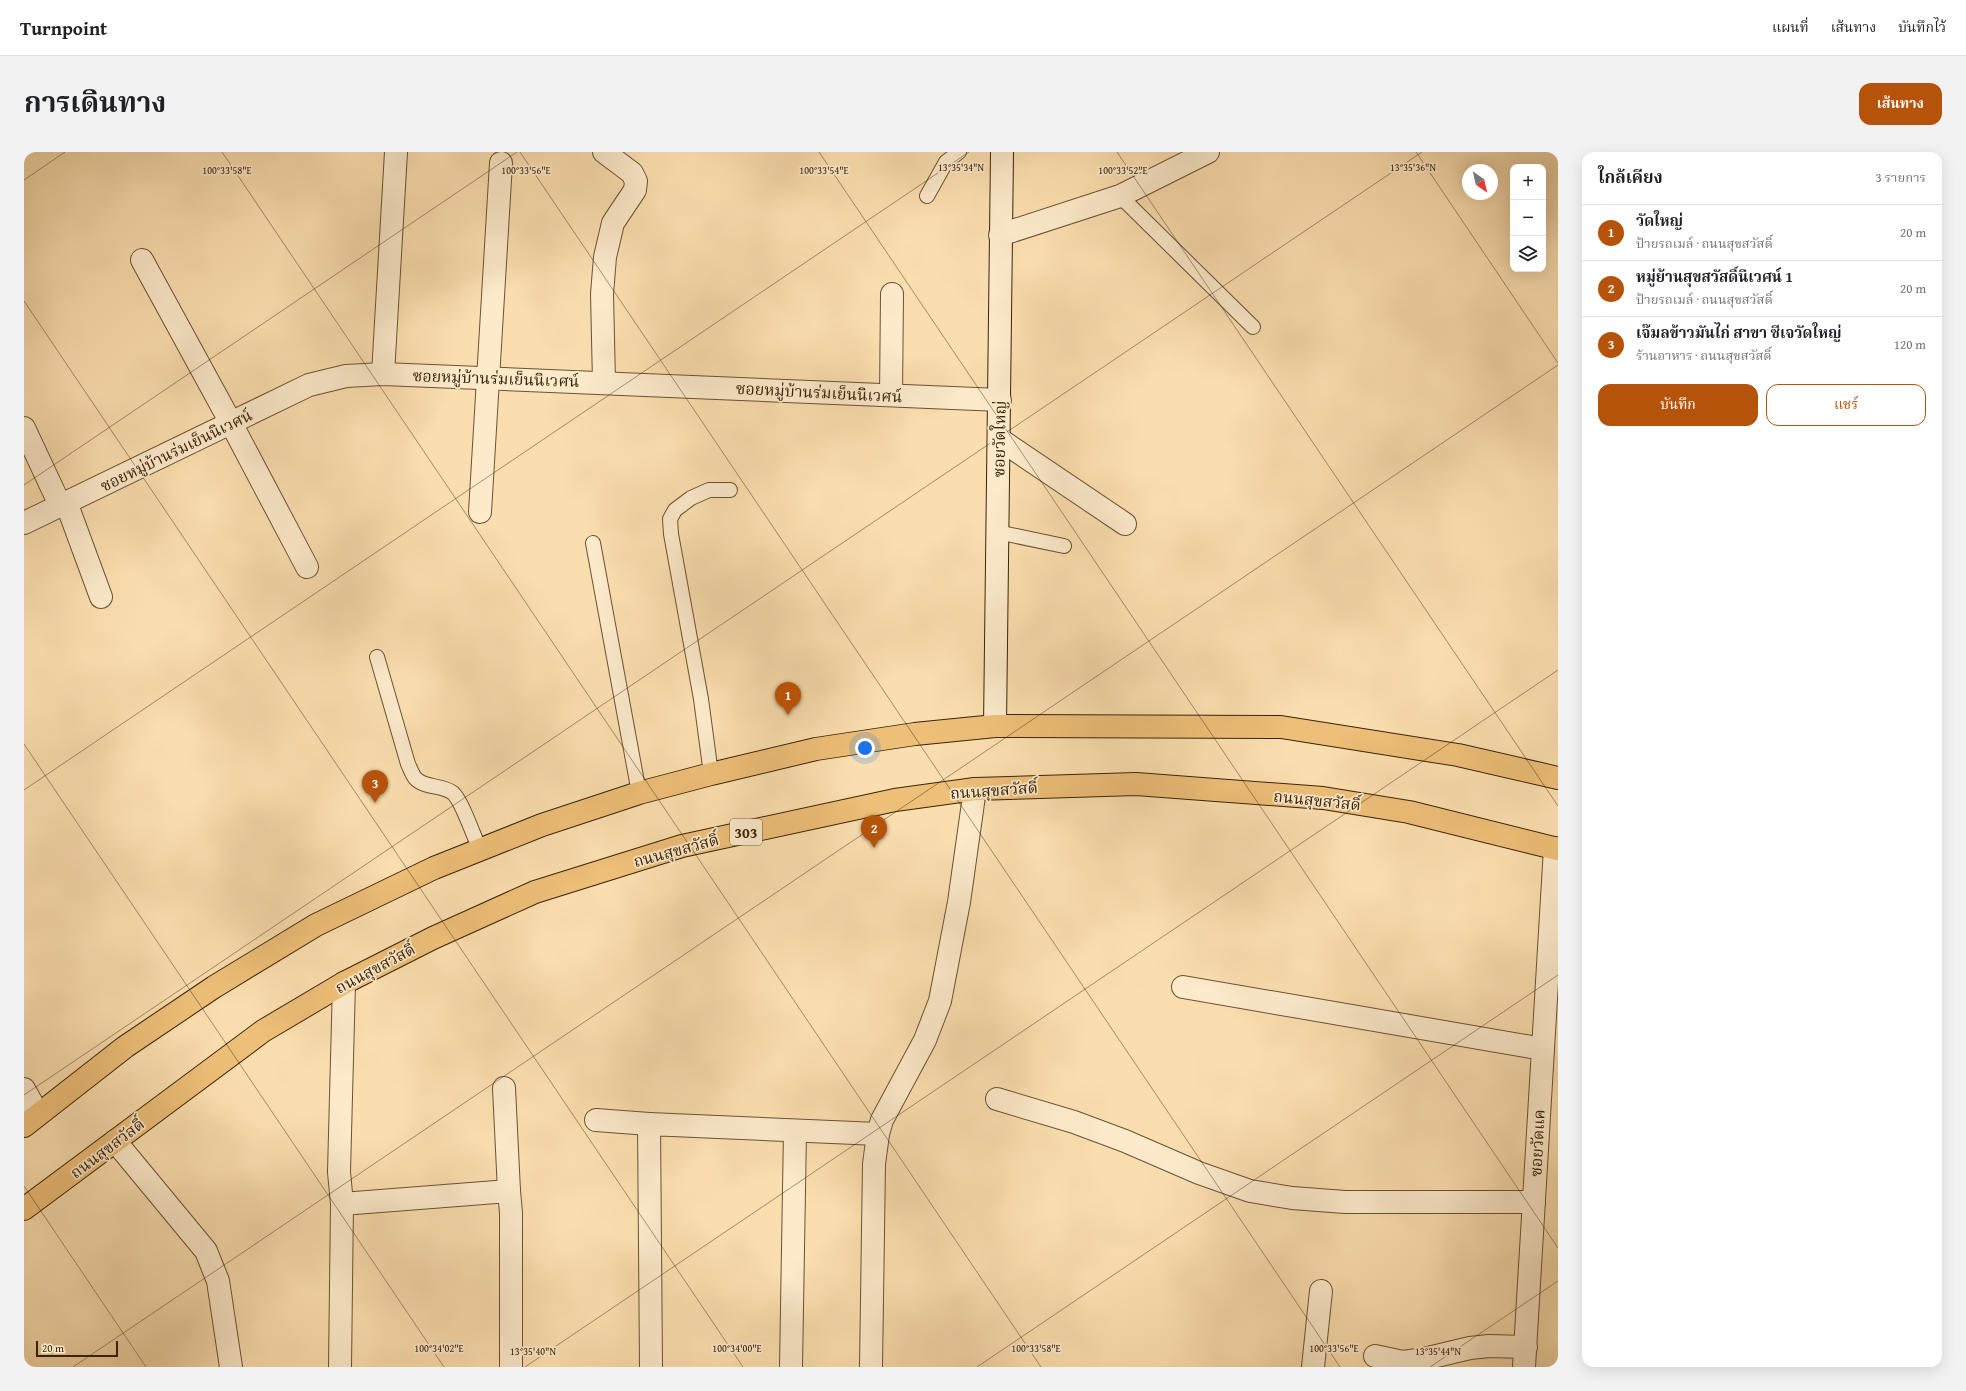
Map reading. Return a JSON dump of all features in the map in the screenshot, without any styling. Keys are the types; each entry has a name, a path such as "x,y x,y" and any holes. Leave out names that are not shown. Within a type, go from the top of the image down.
{"main road":[{"path":"31,1120 131,1043 214,987 330,919 434,868 542,825 639,794 711,774 816,749 915,734 994,726 1281,727 1458,755 1558,778"},
{"name":"ถนนสุขสวัสดิ์","path":"24,1209 263,1032 344,983 433,938 535,892 682,846 895,800 976,789 1136,784 1323,798 1409,812 1556,848"}],"street":[{"path":"383,374 396,152"},
{"path":"604,152 632,173 636,181 635,190 613,223 604,257 602,294 604,382"},
{"name":"ซอยวัดใหญ่","path":"994,726 1000,400 1000,235 1002,152"},
{"path":"1000,235 1120,196 1208,152"},
{"path":"480,512 501,163"},
{"path":"142,260 231,423 307,567"},
{"path":"891,395 892,294"},
{"name":"ซอยหมู่บ้านร่มเย็นนิเวศน์","path":"24,523 309,385 346,376 383,374 604,382 1000,400"},
{"path":"24,428 63,504 101,597"},
{"path":"999,438 1125,524"},
{"path":"871,1367 874,1164 878,1134 882,1120 925,1040 940,1001 959,902 976,789"},
{"name":"ซอยวัดแค","path":"1525,1357 1556,848"},
{"path":"340,1367 342,1204 339,1172 344,983"},
{"path":"1183,987 1543,1048"},
{"path":"504,1088 509,1191 512,1213 511,1367"},
{"path":"24,1089 31,1120"},
{"path":"997,1099 1074,1122 1125,1141 1199,1173 1250,1191 1292,1198 1345,1202 1534,1202"},
{"path":"596,1120 649,1124 878,1134"},
{"path":"649,1124 651,1367"},
{"path":"790,1367 795,1131"},
{"path":"116,1141 206,1251 218,1281 231,1367"},
{"path":"342,1204 509,1191"},
{"path":"1313,1367 1320,1291"},
{"path":"1375,1356 1403,1362 1470,1348 1489,1346 1525,1357"}],"lane":[{"path":"927,196 946,162 959,152"},
{"path":"1120,196 1254,327"},
{"path":"711,774 701,699 671,534 670,519 675,510 692,498 709,490 730,490"},
{"path":"998,532 1064,546"},
{"path":"593,543 639,794"},
{"path":"377,657 408,764 415,778 423,784 442,788 452,793 458,801 480,850"}],"place":[{"name":"วัดใหญ่","path":"788,715"},
{"name":"เจ๊มลข้าวมันไก่ สาขา ซีเจวัดใหญ่","path":"375,803"},
{"name":"หมู่ย้านสุขสวัสดิ์นิเวศน์ 1","path":"874,848"}]}
